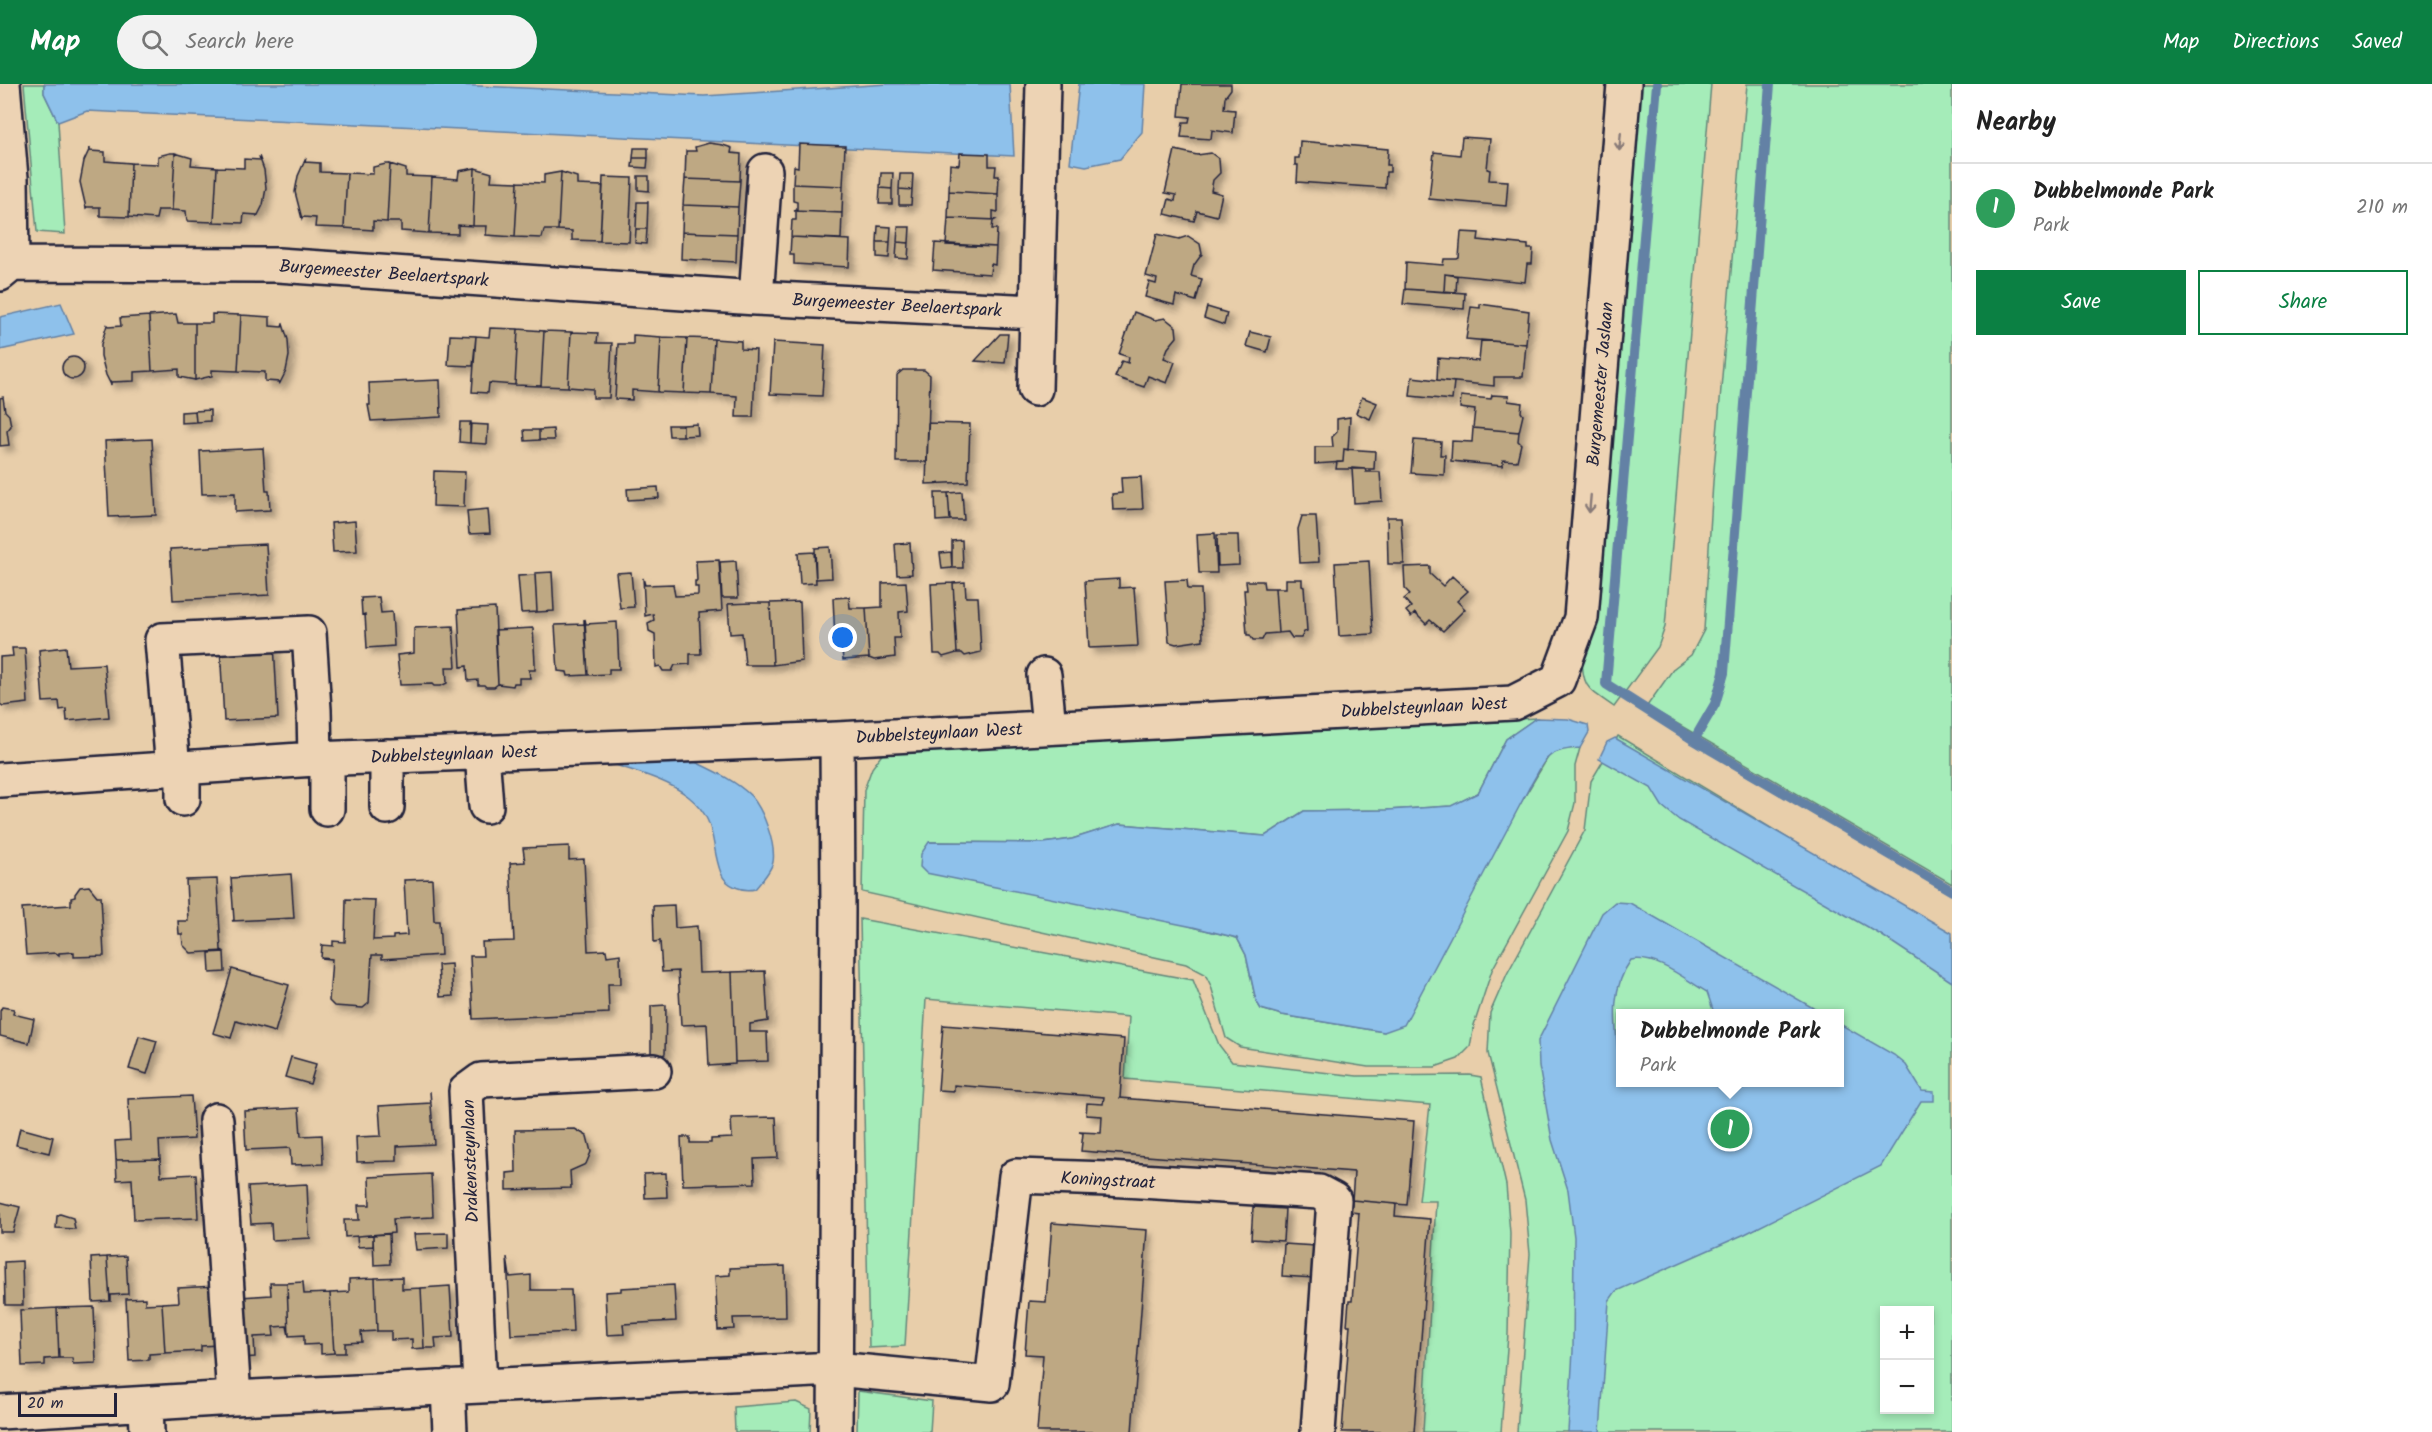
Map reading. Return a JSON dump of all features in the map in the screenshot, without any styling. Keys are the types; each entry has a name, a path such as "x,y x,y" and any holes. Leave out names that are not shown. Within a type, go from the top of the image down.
{"street":[{"path":"3,84 11,178 6,269"},
{"path":"1035,389 1043,84"},
{"name":"Burgemeester Jaslaan","path":"1558,680 1581,618 1624,84"},
{"path":"756,298 765,171"},
{"name":"Burgemeester Beelaertspark","path":"6,269 278,265 756,298 1037,312"},
{"path":"180,779 162,640 309,633 314,710 324,778"},
{"path":"1044,675 1048,727"},
{"name":"Dubbelsteynlaan West","path":"0,780 50,784 180,779 324,778 387,782 482,763 837,739 1513,703 1558,680"},
{"path":"835,1432 837,739"},
{"path":"482,763 486,806"},
{"name":"Drakensteynlaan","path":"450,1432 464,1387 466,1091 482,1080 654,1071"},
{"path":"216,1120 234,1398"},
{"name":"Koningstraat","path":"835,1370 992,1384 1016,1176 1108,1179 1319,1192 1334,1200 1318,1432"},
{"path":"0,1412 147,1418 234,1398 835,1370"}],"green space":[{"path":"24,84 44,84 44,93 58,122 65,234 37,232"},
{"path":"1636,84 1711,84 1665,627 1658,647 1614,707 1589,687 1583,675 1582,656"},
{"path":"1747,84 1952,84 1952,884 1647,706 1674,668 1691,655 1704,630 1713,482"},
{"path":"1536,718 1506,739 1478,793 1452,806 1387,810 1304,811 1265,836 1120,824 1072,839 1044,843 929,842 1193,927 1237,938 1246,955 1256,1001 1261,1009 1282,1015 1384,1032 1550,754 1564,749 1580,748 1575,766 1575,803 1568,831 1492,970 1474,1025 1470,1047 1458,1059 1435,1067 1368,1067 1240,1047 1226,1038 1211,986 1205,974 1186,964 862,892 864,790 872,768 886,749"},
{"path":"1618,736 1952,937 1952,1432 1517,1432 1530,1254 1525,1200 1488,1053 1490,1013 1507,974 1585,830 1591,781"},
{"path":"860,919 1193,980 1219,1045 1232,1062 1357,1076 1470,1075 1481,1077 1506,1185 1510,1233 1508,1334 1501,1432 1423,1432 1436,1201 1419,1201 1430,1105 1125,1079 1129,1017 926,999 905,1346 869,1348"},
{"path":"858,1391 932,1401 930,1432 857,1432"},
{"path":"796,1402 811,1409 810,1432 735,1432 734,1407"}],"water":[{"path":"44,84 432,84 704,96 888,84 1010,84 1014,156 87,111 58,122 44,93"},
{"path":"1079,84 1145,84 1142,132 1120,159 1086,166 1070,163"},
{"path":"61,303 74,334 0,350 0,317"},
{"path":"1536,718 1568,719 1588,725 1589,732 1580,748 1559,751 1547,758 1404,1025 1384,1032 1282,1015 1261,1009 1256,1001 1246,955 1237,938 926,873 920,867 921,854 929,842 1044,843 1072,839 1119,824 1265,836 1304,811 1387,810 1451,806 1478,793 1506,739"},
{"path":"1615,738 1952,933 1952,982 1881,935 1679,820 1662,806 1651,788 1599,759 1607,742"},
{"path":"691,760 738,785 751,796 760,809 771,837 773,862 768,873 755,889 745,890 735,887 723,878 709,824 705,815 689,797 662,781 612,764"},
{"path":"1615,902 1630,903 1815,1009 1713,1009 1707,992 1681,975 1651,961 1631,960 1623,974 1616,1004 1616,1087 1844,1087 1844,1026 1894,1055 1906,1065 1922,1091 1934,1092 1934,1101 1921,1101 1881,1166 1745,1234 1616,1291 1609,1301 1600,1432 1568,1432 1573,1351 1574,1237 1568,1190 1552,1140 1539,1066 1538,1041 1602,913"}],"building":[{"path":"1182,84 1231,84 1231,89 1225,97 1224,109 1235,110 1233,133 1212,130 1211,139 1181,137 1183,122 1189,122 1190,117 1179,116"},
{"path":"1462,137 1490,139 1487,169 1490,170 1489,180 1508,181 1506,206 1429,199 1434,152 1460,155"},
{"path":"1300,141 1388,149 1387,165 1390,165 1390,172 1386,172 1385,188 1297,182 1298,165 1295,165 1295,158 1299,158"},
{"path":"709,143 732,148 731,153 741,154 740,181 685,179 686,151 696,151 695,147"},
{"path":"799,144 845,146 843,186 793,184 794,166 798,167"},
{"path":"90,148 90,151 105,152 105,161 131,163 129,217 100,216 100,207 86,208 80,182 84,161"},
{"path":"634,148 648,148 648,158 633,158"},
{"path":"1175,150 1197,155 1211,153 1219,159 1220,173 1213,180 1211,191 1222,194 1217,216 1197,211 1194,221 1165,214 1169,199 1175,201 1176,195 1165,193"},
{"path":"175,153 172,210 158,210 156,219 129,217 131,163 158,164 158,156"},
{"path":"175,153 192,158 191,165 217,167 214,222 187,221 186,211 172,210"},
{"path":"960,153 989,154 989,166 996,166 995,176 999,176 998,194 949,191 950,164 959,165"},
{"path":"259,156 264,170 266,188 263,205 257,217 257,215 244,214 243,223 214,222 217,167 244,168 244,159 260,160"},
{"path":"306,158 305,162 320,163 320,172 347,173 344,228 315,227 316,218 303,217 302,219 295,192 298,176"},
{"path":"633,158 648,158 647,168 632,167"},
{"path":"390,164 387,222 373,221 373,230 344,228 347,173 373,174 373,167"},
{"path":"390,164 406,169 406,176 432,177 429,233 401,231 401,222 387,222"},
{"path":"475,168 492,173 491,181 518,182 515,237 486,235 487,226 473,226"},
{"path":"475,168 473,226 458,225 458,234 429,233 432,177 458,179 459,171"},
{"path":"561,172 558,230 544,230 542,238 515,237 518,182 544,183 544,175"},
{"path":"561,172 577,177 577,185 603,186 600,241 572,240 572,231 558,230"},
{"path":"881,173 893,173 892,189 880,188"},
{"path":"900,174 913,174 912,190 899,189"},
{"path":"638,176 649,176 649,191 638,190"},
{"path":"603,177 632,178 629,242 600,241"},
{"path":"685,179 740,181 738,207 683,205"},
{"path":"793,184 843,186 842,213 794,211 797,210 797,202 793,201"},
{"path":"880,188 892,189 892,204 879,204"},
{"path":"899,189 912,190 911,205 899,205"},
{"path":"949,191 998,194 998,212 993,211 995,220 948,218"},
{"path":"637,202 648,202 647,229 636,229"},
{"path":"683,205 738,207 737,234 682,232"},
{"path":"796,211 842,213 841,239 791,237 792,220 796,220"},
{"path":"948,218 995,220 992,229 997,229 996,247 946,245"},
{"path":"878,226 891,227 890,242 877,242"},
{"path":"898,227 910,227 909,243 897,242"},
{"path":"636,229 647,229 646,244 635,243"},
{"path":"682,232 737,234 736,262 681,259"},
{"path":"1461,232 1479,233 1478,240 1528,245 1528,249 1533,249 1532,264 1527,264 1525,282 1445,274 1444,292 1405,289 1406,262 1443,265 1444,259 1459,258"},
{"path":"1157,234 1179,239 1188,236 1200,244 1202,254 1194,265 1191,276 1202,279 1196,301 1176,295 1174,305 1145,297 1149,282 1156,284 1157,279 1146,276"},
{"path":"791,237 850,240 849,267 794,264 794,255 790,255"},
{"path":"877,242 890,242 889,258 877,257"},
{"path":"897,242 909,243 908,259 896,258"},
{"path":"935,243 996,247 995,265 991,264 990,274 933,270"},
{"path":"1445,274 1457,276 1456,292 1444,291"},
{"path":"1405,289 1465,293 1464,309 1403,304"},
{"path":"1480,304 1529,311 1526,344 1466,339 1471,307 1480,308"},
{"path":"1207,307 1227,313 1224,325 1204,318"},
{"path":"1134,312 1155,320 1165,318 1176,327 1177,337 1168,348 1164,358 1175,362 1167,383 1148,376 1144,387 1115,377 1122,361 1128,363 1129,357 1119,354"},
{"path":"176,314 178,323 195,323 195,380 179,377 179,369 152,371 149,316"},
{"path":"212,314 241,315 238,371 212,370 212,376 195,380 195,323 212,323"},
{"path":"241,315 270,317 270,326 282,327 283,324 288,340 289,356 286,371 279,385 280,382 265,381 265,372 238,371"},
{"path":"149,316 152,371 134,372 134,381 111,382 111,385 101,356 101,344 107,325 108,327 121,326 120,318"},
{"path":"490,328 518,329 515,385 489,383 488,393 472,392 476,336 489,337"},
{"path":"518,329 544,331 541,386 515,385"},
{"path":"544,331 571,332 568,387 541,386"},
{"path":"571,332 598,333 597,343 612,343 609,398 593,398 593,389 568,387"},
{"path":"1250,332 1271,337 1267,352 1246,346"},
{"path":"1000,334 1008,334 1005,363 975,361"},
{"path":"450,335 476,336 473,366 448,365"},
{"path":"633,335 661,337 658,392 632,390 632,400 615,399 618,344 633,344"},
{"path":"661,337 687,338 684,393 658,392"},
{"path":"687,338 714,339 711,394 684,393"},
{"path":"714,339 741,341 741,349 756,350 753,417 736,417 737,396 711,394"},
{"path":"1481,340 1526,344 1523,377 1494,377 1494,386 1437,380 1438,358 1479,361"},
{"path":"773,342 825,345 822,396 770,394"},
{"path":"69,357 77,357 84,364 84,372 77,379 69,379 62,372 62,364"},
{"path":"903,370 924,370 930,375 927,466 926,462 896,462 897,375"},
{"path":"1412,377 1454,382 1452,400 1410,396"},
{"path":"440,380 441,417 371,421 368,405 370,405 369,383"},
{"path":"1492,395 1509,396 1508,401 1522,403 1523,415 1519,432 1473,428 1475,410 1460,408 1461,396 1491,399"},
{"path":"3,397 11,426 7,431 9,445 0,446 0,398"},
{"path":"1362,397 1377,403 1370,419 1356,413"},
{"path":"210,410 210,421 196,422 195,411"},
{"path":"195,411 196,422 181,423 181,412"},
{"path":"1350,417 1348,450 1344,449 1343,462 1315,464 1315,447 1333,447 1332,437 1337,432 1337,419"},
{"path":"460,422 471,422 470,443 459,442"},
{"path":"928,423 970,424 968,482 926,484"},
{"path":"470,424 488,425 487,444 470,443"},
{"path":"697,424 698,435 683,436 683,425"},
{"path":"668,425 683,425 683,436 669,436"},
{"path":"1473,428 1519,432 1518,441 1521,444 1517,461 1503,460 1503,466 1451,461 1452,441 1472,442"},
{"path":"553,429 554,440 539,440 539,430"},
{"path":"524,430 539,430 539,440 525,441"},
{"path":"152,439 156,515 109,517 105,441"},
{"path":"1414,440 1441,442 1440,455 1445,455 1444,475 1411,473"},
{"path":"263,448 266,491 269,491 270,510 235,512 235,493 202,494 200,451"},
{"path":"1344,449 1375,451 1374,469 1336,469 1337,462 1343,462"},
{"path":"1352,468 1365,469 1366,472 1380,472 1382,501 1354,503"},
{"path":"434,471 465,472 464,507 433,506"},
{"path":"1141,477 1143,509 1113,510 1112,494 1122,493 1121,478"},
{"path":"658,487 659,498 628,500 627,489"},
{"path":"962,492 964,520 950,520 948,493"},
{"path":"935,493 948,493 950,520 936,521"},
{"path":"488,509 490,533 469,534 467,511"},
{"path":"1302,516 1316,516 1319,562 1300,563 1298,529"},
{"path":"1387,517 1401,517 1404,564 1388,564"},
{"path":"355,521 357,551 333,552 331,523"},
{"path":"1215,533 1217,573 1199,573 1197,534"},
{"path":"1217,535 1238,535 1239,565 1218,566"},
{"path":"962,540 963,568 952,568 952,541"},
{"path":"910,543 912,574 897,575 895,544"},
{"path":"266,544 269,595 173,600 170,549"},
{"path":"830,547 832,578 816,579 815,548"},
{"path":"814,552 816,583 800,584 798,553"},
{"path":"951,552 952,568 942,569 940,553"},
{"path":"719,560 722,611 699,613 701,654 690,654 690,664 675,665 672,671 663,671 660,666 656,667 655,634 649,631 648,623 654,620 653,614 645,616 643,578 645,585 673,584 675,596 698,595 698,587 695,587 696,561"},
{"path":"736,561 738,598 722,598 720,562"},
{"path":"1369,561 1373,634 1339,636 1335,563"},
{"path":"1430,566 1430,574 1443,586 1452,576 1468,591 1457,601 1465,609 1443,631 1430,620 1426,624 1415,613 1411,617 1406,611 1411,607 1404,599 1410,594 1405,589 1404,567"},
{"path":"552,572 554,611 537,612 535,573"},
{"path":"631,572 634,607 620,608 616,573"},
{"path":"535,575 537,612 521,613 518,576"},
{"path":"1119,579 1119,588 1134,587 1138,646 1089,648 1085,581"},
{"path":"1286,579 1302,579 1307,631 1301,638 1292,638 1288,632 1278,633 1275,588 1286,588"},
{"path":"1187,580 1188,589 1201,589 1203,640 1176,644 1169,642 1165,581"},
{"path":"1246,581 1263,581 1264,588 1275,588 1278,633 1265,634 1262,640 1253,640 1250,635 1247,635 1244,590 1247,590"},
{"path":"906,582 908,611 899,612 900,638 894,638 895,657 874,660 869,658 866,608 882,607 882,583"},
{"path":"965,582 966,597 978,597 981,652 965,656 957,653 953,583"},
{"path":"953,583 957,653 943,657 940,654 934,654 931,584"},
{"path":"379,597 381,613 392,612 394,646 367,648 365,614 362,615 361,598"},
{"path":"849,597 850,608 866,608 869,658 843,660 841,640 835,640 833,598"},
{"path":"800,602 802,661 773,665 770,603"},
{"path":"770,603 773,665 745,665 742,633 730,634 728,604"},
{"path":"495,608 498,684 494,687 486,687 478,685 478,680 468,681 467,666 461,667 458,610"},
{"path":"584,619 588,675 568,676 567,672 558,671 555,625 584,624"},
{"path":"585,619 586,624 617,622 619,669 609,669 609,674 588,675"},
{"path":"453,626 456,667 446,667 447,683 441,686 400,685 397,655 414,653 414,628"},
{"path":"533,628 535,670 529,670 530,678 519,678 519,683 514,683 513,686 498,684 495,630"},
{"path":"274,643 278,718 224,721 220,645"},
{"path":"66,647 68,666 104,664 109,717 67,721 66,709 60,710 59,701 43,702 39,650"},
{"path":"12,648 25,648 28,703 3,706 0,704 0,657 13,656"},
{"path":"569,846 569,860 584,859 588,951 606,950 607,956 620,954 621,984 608,984 609,1013 473,1019 470,956 483,956 482,942 514,941 510,863 525,862 523,848"},
{"path":"291,874 294,918 232,921 234,920 231,878"},
{"path":"217,879 221,950 223,951 191,953 183,945 178,921 188,921 186,880"},
{"path":"432,879 434,921 439,921 441,955 382,959 382,955 372,955 369,1003 363,1008 334,1006 329,1001 332,959 321,958 322,945 333,946 333,941 345,942 346,899 375,900 373,940 393,939 393,936 407,935 404,880"},
{"path":"89,886 97,896 101,896 104,956 74,957 74,952 59,953 59,955 56,953 26,955 22,908 71,905 71,898 75,897 80,887"},
{"path":"674,905 675,928 697,926 699,973 732,972 735,1064 709,1066 707,1024 681,1025 678,971 662,972 660,941 654,942 653,906"},
{"path":"224,952 225,972 210,973 209,953"},
{"path":"451,964 453,996 440,997 438,965"},
{"path":"232,969 289,985 275,1032 236,1021 231,1038 213,1033"},
{"path":"765,971 768,1021 750,1024 750,1032 767,1032 768,1061 735,1062 732,972"},
{"path":"666,1005 665,1054 651,1058 651,1006"},
{"path":"2,1007 14,1009 13,1014 34,1019 29,1043 0,1036"},
{"path":"943,1025 1124,1039 1120,1098 1414,1121 1407,1205 1352,1200 1354,1172 1081,1151 1083,1133 1079,1132 1101,1133 1102,1116 1086,1115 1087,1103 1103,1104 1104,1097 954,1085 954,1091 938,1090"},
{"path":"139,1036 157,1041 147,1074 129,1069"},
{"path":"291,1057 316,1064 310,1084 285,1077"},
{"path":"191,1096 194,1139 159,1141 160,1159 116,1160 115,1141 130,1140 128,1099"},
{"path":"431,1103 434,1144 397,1146 397,1161 357,1162 356,1137 381,1136 379,1106"},
{"path":"299,1108 301,1136 322,1135 323,1164 291,1165 290,1148 246,1150 244,1111"},
{"path":"776,1117 778,1158 754,1159 755,1183 683,1185 681,1137 690,1137 690,1143 711,1143 711,1139 732,1138 731,1118"},
{"path":"20,1128 53,1137 49,1153 16,1145"},
{"path":"575,1129 587,1136 591,1152 586,1164 570,1171 571,1188 507,1190 507,1173 516,1172 515,1130"},
{"path":"160,1159 161,1176 196,1174 198,1218 134,1220 132,1179 117,1180 116,1160"},
{"path":"666,1173 667,1197 645,1198 644,1174"},
{"path":"431,1174 433,1217 393,1219 394,1233 345,1237 344,1220 359,1220 358,1205 370,1205 369,1177"},
{"path":"307,1184 311,1238 272,1240 271,1223 251,1224 248,1187"},
{"path":"1352,1200 1396,1204 1395,1216 1430,1219 1414,1432 1342,1432 1350,1325 1347,1325 1349,1301 1352,1301 1359,1213 1351,1212"},
{"path":"0,1202 20,1207 13,1232 0,1232"},
{"path":"1253,1207 1285,1209 1283,1241 1251,1239"},
{"path":"60,1214 73,1218 75,1229 56,1228 57,1216"},
{"path":"1052,1223 1147,1230 1132,1432 1037,1432 1043,1355 1025,1354 1029,1301 1046,1302"},
{"path":"448,1233 448,1248 416,1250 414,1234"},
{"path":"389,1234 390,1264 374,1265 373,1235"},
{"path":"373,1235 373,1246 358,1247 357,1236"},
{"path":"1284,1244 1316,1246 1314,1278 1282,1276"},
{"path":"126,1256 128,1294 111,1295 110,1301 107,1257"},
{"path":"107,1257 110,1301 93,1302 91,1258"},
{"path":"507,1257 510,1277 531,1275 531,1290 571,1290 573,1332 511,1335"},
{"path":"22,1261 23,1305 5,1305 4,1262"},
{"path":"785,1266 786,1317 733,1318 734,1329 718,1330 715,1276 730,1275 730,1268"},
{"path":"402,1277 402,1289 421,1288 424,1348 412,1349 412,1339 391,1340 391,1331 377,1331 375,1278"},
{"path":"375,1278 377,1331 361,1332 362,1342 345,1343 345,1353 334,1353 330,1293 349,1292 349,1279"},
{"path":"303,1282 304,1294 330,1293 334,1353 321,1354 321,1344 304,1345 304,1335 289,1336 287,1283"},
{"path":"270,1283 287,1283 289,1336 287,1326 273,1327 274,1336 254,1337 255,1357 243,1358 240,1297 271,1295"},
{"path":"674,1285 676,1321 623,1324 624,1334 607,1335 605,1292 621,1291 621,1288"},
{"path":"215,1286 218,1345 201,1346 201,1351 165,1353 162,1303 179,1302 178,1288"},
{"path":"450,1286 453,1337 435,1338 436,1348 424,1348 421,1288"},
{"path":"145,1298 145,1304 162,1303 165,1353 149,1354 149,1360 129,1361 126,1299"},
{"path":"94,1307 96,1363 73,1364 72,1358 59,1358 57,1308"},
{"path":"57,1308 59,1358 45,1359 45,1365 22,1366 20,1310"}],"waterway":[{"path":"1657,84 1606,684 1694,740 1952,891"},
{"path":"1694,740 1715,704 1724,673 1770,84"}],"place":[{"name":"Dubbelmonde Park","path":"1730,1129"}]}
